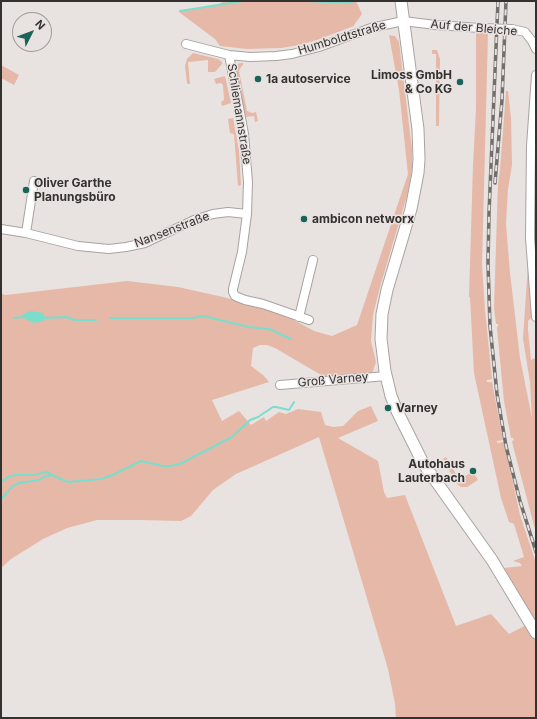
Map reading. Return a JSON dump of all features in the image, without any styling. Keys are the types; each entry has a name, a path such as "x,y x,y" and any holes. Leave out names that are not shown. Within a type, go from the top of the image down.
{"main road":[{"path":"401,1 418,123 419,159 411,210 387,290 382,314 381,339 386,376 397,412 423,463 492,560 536,633"}],"street":[{"name":"Auf der Bleiche","path":"403,20 430,24 512,29 525,32 536,49"},
{"name":"Humboldtstraße","path":"186,44 229,55 250,56 292,54 319,47 371,28 403,20"},
{"name":"Schliemannstraße","path":"229,55 246,146 248,182 247,214 242,252 233,292 235,296 245,300 263,304 309,320"},
{"path":"536,75 531,146 530,238 536,317"},
{"path":"26,233 34,181"},
{"name":"Nansenstraße","path":"1,229 26,233 89,248 116,248 145,243 194,220 213,214 228,212 247,214"},
{"path":"299,317 313,260"},
{"name":"Groß Varney","path":"280,385 386,376"}],"shaded area":[{"path":"225,1 356,1 362,14 354,26 317,40 281,48 247,49 220,46 215,39 179,12 217,5"},
{"path":"476,32 488,33 482,265 492,379 487,380 487,382 492,382 503,440 497,441 497,443 504,442 520,515 536,563 536,622 504,568 522,566 520,563 513,561 524,557 514,524 509,522 501,498 474,373 469,297 476,109"},
{"path":"389,35 395,36 399,42 412,150 412,170 408,192 373,315 371,341 376,362 373,371 371,375 328,379 275,348 267,345 260,345 253,348 251,366 263,375 269,382 212,400 222,421 239,411 251,425 264,417 266,421 279,412 286,414 298,409 321,412 325,425 333,427 343,426 358,411 371,406 378,421 338,438 378,461 384,492 387,498 405,495 456,626 491,614 509,634 526,625 536,641 536,718 396,718 395,704 388,669 319,437 236,474 213,490 191,516 181,521 97,520 67,528 43,539 11,559 1,568 1,294 6,295 127,281 178,287 223,297 270,310 290,318 314,331 332,336 357,325 408,174 399,90"},
{"path":"432,50 437,50 440,59 439,126 436,126 436,54 432,54"},
{"path":"193,53 218,59 222,62 222,64 215,72 208,72 208,60 188,62 190,84 188,84 185,66 187,59"},
{"path":"239,63 243,63 239,71 247,111 252,113 256,112 258,121 255,122 254,116 245,117 236,68"},
{"path":"1,65 19,75 14,85 1,78"},
{"path":"225,76 231,103 222,106 221,102 224,100 223,85 221,83 216,84 214,79"},
{"path":"506,91 508,91 511,118 512,165 508,189 506,224 520,358 532,418 530,382 523,339 528,269 532,317 528,321 528,330 531,360 535,358 536,364 536,533 513,446 512,441 514,440 511,438 504,401 497,329 498,324 496,324 494,308 498,183"},
{"path":"233,118 239,151 241,185 238,186 234,134 230,133 228,119"},
{"path":"30,311 43,313 45,316 44,321 34,323 21,317"},
{"path":"446,457 459,479 473,472 478,480 467,487 461,487 457,484 443,459"}],"waterway":[{"path":"180,11 243,1"},
{"path":"305,1 352,3"},
{"path":"110,318 192,318 203,316 249,327 269,329 291,339"},
{"path":"14,318 23,317"},
{"path":"44,318 66,317 75,320 96,320"},
{"path":"1,499 13,486 19,483 39,480 52,475 68,482 101,479 141,461 163,466 180,464 232,437 250,420 258,417 273,407 289,410 294,402"},
{"path":"1,482 8,477 15,475 34,475 46,472 52,475"}],"railway":[{"path":"498,1 489,213 488,263 490,326 497,394 506,446 520,501 536,552"},
{"path":"495,183 502,100 506,1"}],"place":[{"name":"1a autoservice","path":"258,79"},
{"name":"Limoss GmbH & Co KG","path":"460,82"},
{"name":"Oliver Garthe Planungsbüro","path":"26,190"},
{"name":"ambicon networx","path":"304,219"},
{"name":"Varney","path":"388,408"},
{"name":"Autohaus Lauterbach","path":"473,471"}]}
